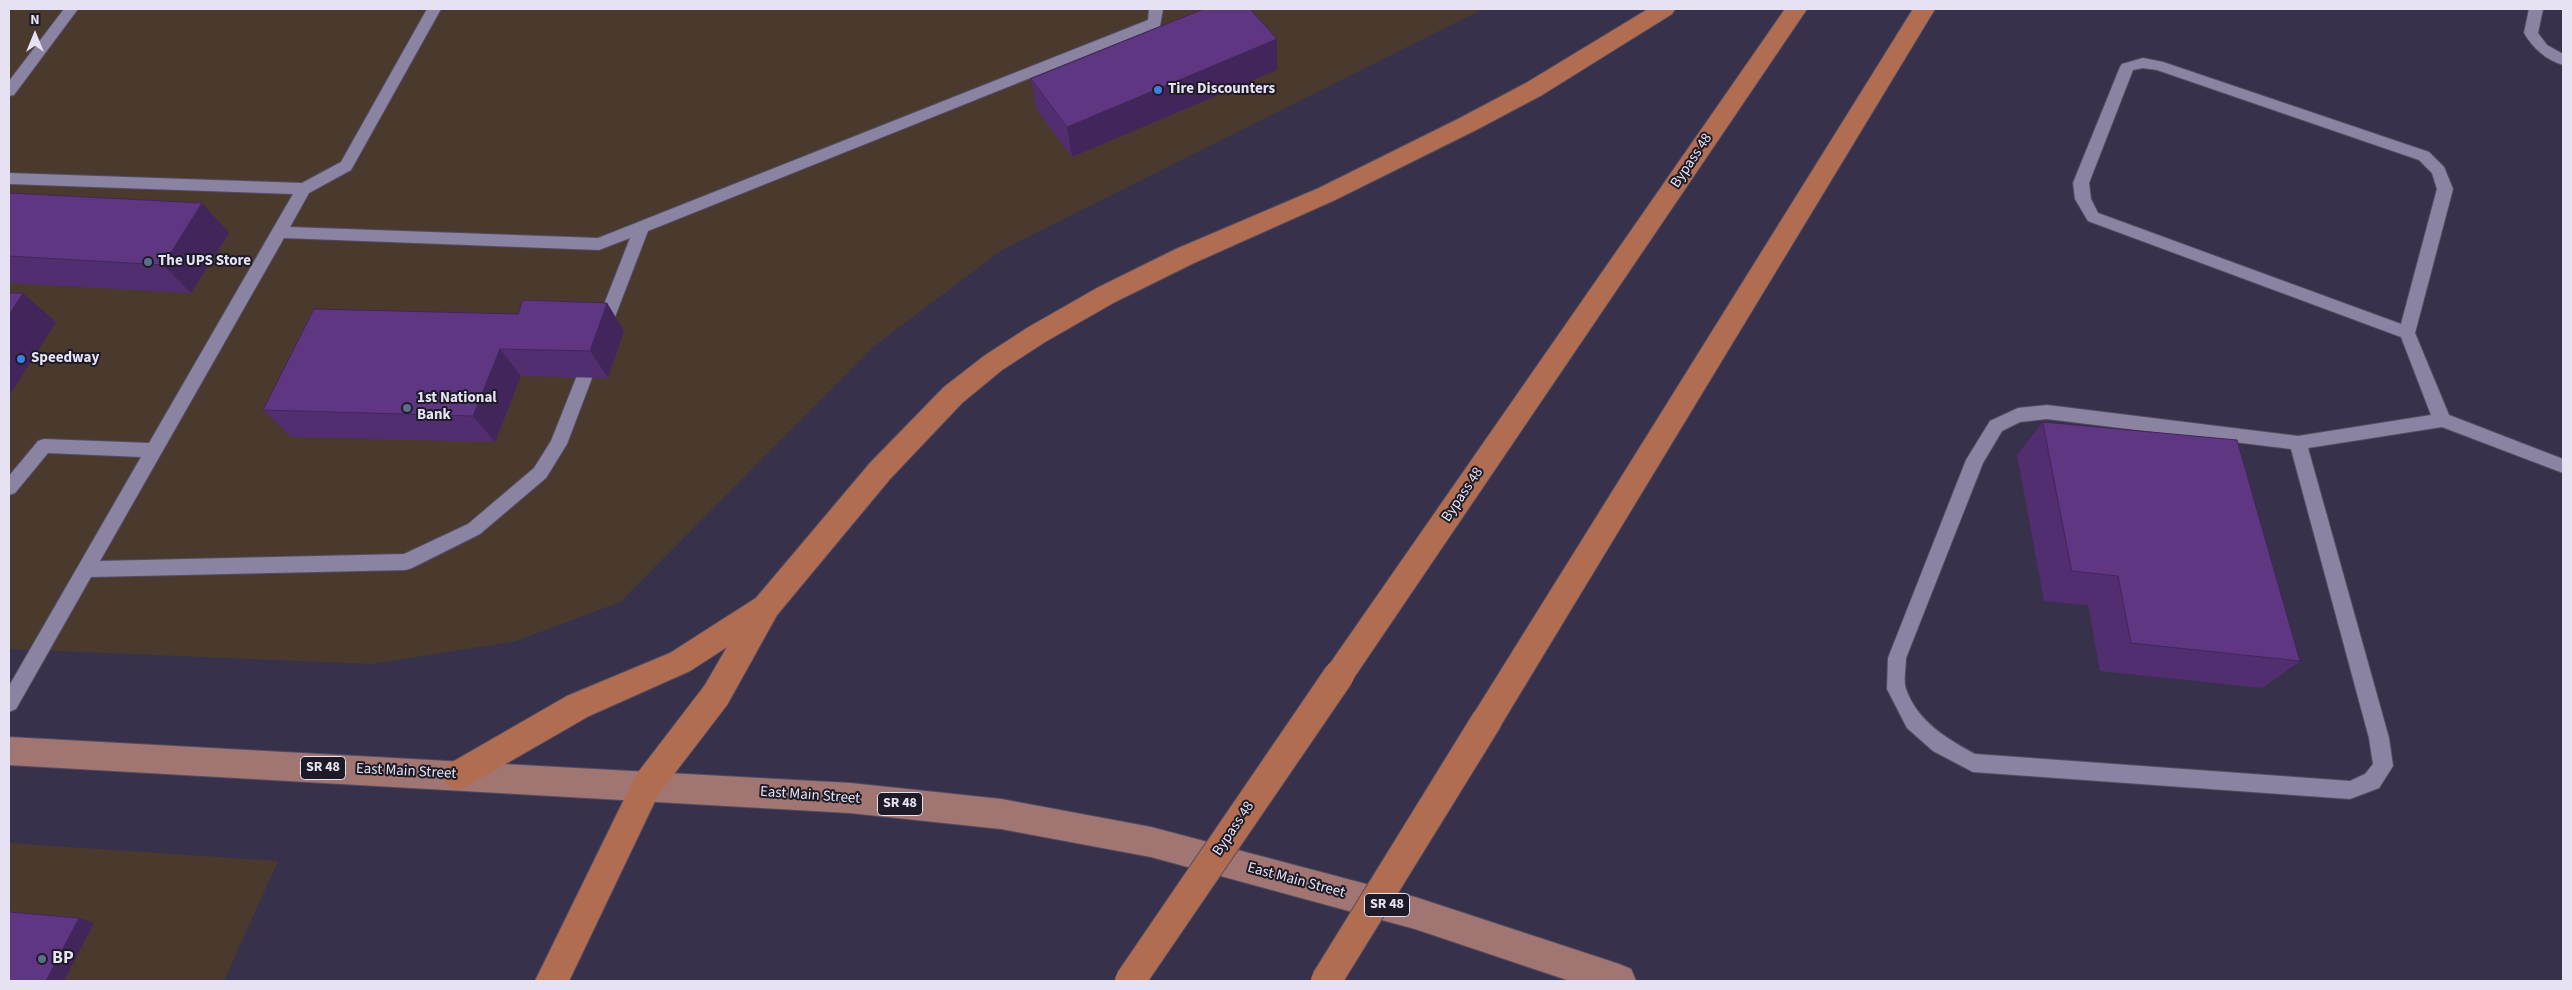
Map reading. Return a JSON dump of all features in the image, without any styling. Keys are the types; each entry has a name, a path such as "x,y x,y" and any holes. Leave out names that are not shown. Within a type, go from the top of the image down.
{"highway":[{"path":"552,981 647,785 716,695 767,606 880,471 953,395 993,363 1036,335 1106,295 1185,256 1327,194 1485,115 1534,89 1664,9"},
{"name":"Bypass 48","path":"1130,981 1796,9"},
{"path":"1326,981 1924,9"},
{"path":"458,775 578,706 680,662 767,606"}],"main road":[{"name":"East Main Street","path":"9,750 850,798 1001,814 1152,842 1415,913 1619,981"}],"lane":[{"path":"9,91 72,9"},
{"path":"9,178 304,189 346,166 434,9"},
{"path":"280,232 599,244 1155,23 1156,9"},
{"path":"2536,9 2531,33 2542,48 2563,60"},
{"path":"2407,333 2093,217 2083,199 2081,183 2127,68 2143,63 2158,65 2424,156 2439,172 2445,189 2407,333 2442,420"},
{"path":"9,703 304,189"},
{"path":"602,330 642,227"},
{"path":"85,569 406,562 474,529 540,473 558,444 584,378"},
{"path":"2298,443 2379,738 2383,766 2372,781 2350,790 1973,763 1940,745 1914,722 1896,689 1897,658 1975,460 1996,426 2018,416 2047,412 2298,443 2442,420 2563,466"},
{"path":"9,488 44,446 154,450"}],"shaded area":[{"path":"9,9 1483,9 1002,250 873,347 620,602 516,641 373,664 9,649"},
{"path":"9,843 278,861 224,981 9,981"}],"building":[{"path":"1204,9 1250,9 1277,39 1067,127 1031,79"},
{"path":"9,193 202,203 163,265 9,256"},
{"path":"9,293 23,293 9,315"},
{"path":"523,300 607,303 590,351 500,349 473,416 263,410 314,309 518,314"},
{"path":"2043,422 2237,440 2300,661 2131,643 2118,576 2072,571"},
{"name":"BP","path":"9,912 79,918 46,981 9,981"}],"place":[{"name":"Tire Discounters","path":"1158,90"},
{"name":"The UPS Store","path":"148,262"},
{"name":"Speedway","path":"21,359"},
{"name":"1st National Bank","path":"407,408"},
{"name":"BP","path":"42,959"}]}
